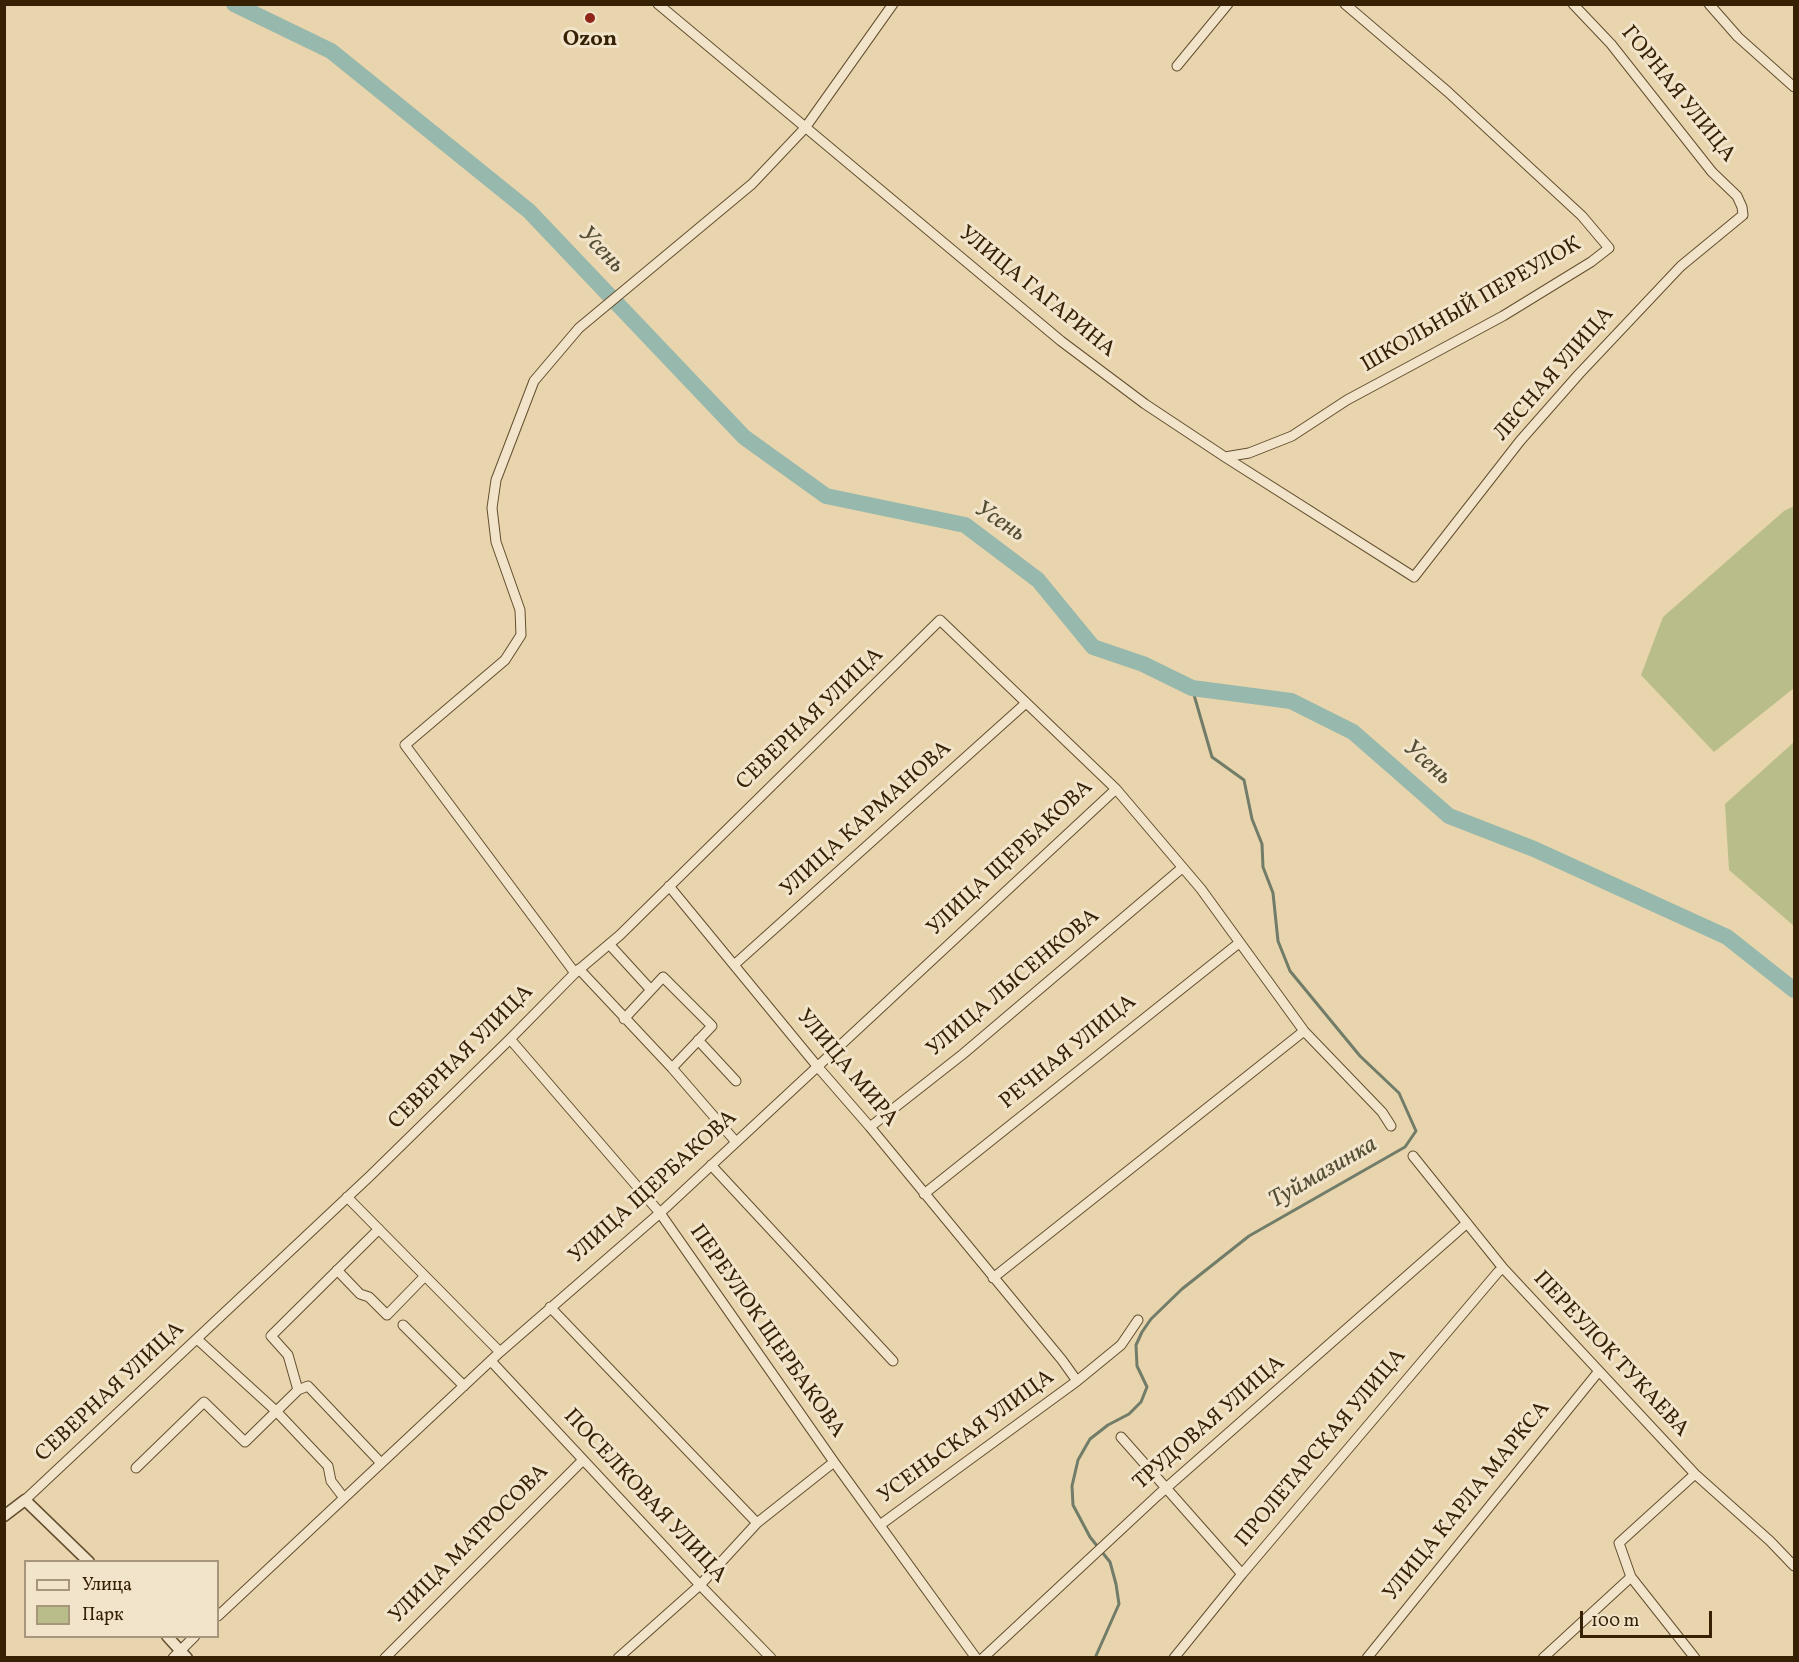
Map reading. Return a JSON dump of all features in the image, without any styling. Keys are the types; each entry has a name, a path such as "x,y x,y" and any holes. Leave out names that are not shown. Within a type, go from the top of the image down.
{"street":[{"name":"УЛИЦА ГАГАРИНА","path":"658,4 1061,341 1145,404 1225,458 1414,577"},
{"path":"736,1142 672,1068 577,971 405,746 505,660 521,635 520,610 496,542 492,508 496,480 534,381 579,328 752,184 805,128 893,4"},
{"path":"1177,66 1228,4"},
{"name":"ШКОЛЬНЫЙ ПЕРЕУЛОК","path":"1225,458 1249,453 1292,436 1347,399 1461,340 1513,310 1591,262 1609,248 1582,216 1498,138 1345,4"},
{"name":"ГОРНАЯ УЛИЦА","path":"1573,4 1611,44 1712,172 1737,196 1743,215"},
{"path":"1709,4 1738,37 1794,87"},
{"name":"ЛЕСНАЯ УЛИЦА","path":"1414,577 1517,445 1579,374 1682,266 1743,215"},
{"name":"СЕВЕРНАЯ УЛИЦА","path":"4,1516 25,1500 347,1197 940,620 1026,703"},
{"path":"1026,703 1116,789 1201,889 1304,1031 1382,1112 1391,1126"},
{"name":"УЛИЦА КАРМАНОВА","path":"734,965 1026,703"},
{"name":"УЛИЦА ЩЕРБАКОВА","path":"219,1615 490,1361 550,1306 660,1213 1116,789"},
{"name":"УЛИЦА ЛЫСЕНКОВА","path":"870,1127 963,1054 1182,868"},
{"name":"УЛИЦА МИРА","path":"669,886 870,1127 1077,1381"},
{"name":"РЕЧНАЯ УЛИЦА","path":"924,1194 1239,943"},
{"path":"609,944 651,990"},
{"path":"624,1018 663,977 712,1026 672,1068"},
{"path":"993,1278 1304,1031"},
{"name":"ПЕРЕУЛОК ЩЕРБАКОВА","path":"510,1039 660,1213 834,1462 976,1658"},
{"path":"698,1040 736,1081"},
{"name":"ПЕРЕУЛОК ТУКАЕВА","path":"1413,1156 1503,1268 1695,1474 1770,1541 1794,1566"},
{"path":"711,1165 893,1361"},
{"path":"347,1197 500,1352"},
{"name":"ТРУДОВАЯ УЛИЦА","path":"983,1658 1166,1488 1467,1223"},
{"path":"298,1389 288,1355 271,1336 379,1229"},
{"name":"ПРОЛЕТАРСКАЯ УЛИЦА","path":"1174,1658 1242,1574 1503,1268"},
{"path":"337,1270 360,1294 369,1297 387,1314 425,1276"},
{"path":"550,1306 757,1522"},
{"name":"УСЕНЬСКАЯ УЛИЦА","path":"880,1525 1077,1381 1121,1345 1138,1320"},
{"path":"403,1325 464,1386"},
{"path":"197,1339 276,1411 328,1466 331,1481 344,1498"},
{"name":"ПОСЕЛКОВАЯ УЛИЦА","path":"490,1361 582,1461 771,1658"},
{"name":"УЛИЦА КАРЛА МАРКСА","path":"1367,1658 1599,1371"},
{"path":"136,1468 204,1402 245,1442 298,1389 308,1386 381,1463"},
{"path":"1121,1437 1242,1574"},
{"name":"УЛИЦА МАТРОСОВА","path":"385,1658 582,1461"},
{"path":"618,1658 700,1585 757,1522 834,1462"},
{"path":"1691,1656 1631,1577 1619,1543 1695,1474"},
{"path":"25,1500 87,1560"},
{"path":"1543,1658 1631,1577"},
{"path":"168,1638 180,1655 193,1638"}],"green space":[{"path":"1794,506 1794,688 1714,752 1641,675 1663,617 1784,511"},
{"path":"1794,742 1794,926 1729,870 1725,804"}],"waterway":[{"name":"Усень","path":"234,4 331,51 529,211 744,437 826,496 965,525 1038,580 1093,647 1143,664 1192,688 1291,701 1353,732 1449,816 1534,849 1727,937 1794,990"},
{"name":"Туймазинка","path":"1095,1658 1119,1604 1110,1562 1090,1537 1073,1505 1072,1486 1078,1460 1090,1439 1108,1425 1129,1414 1141,1402 1147,1387 1137,1366 1136,1345 1142,1332 1151,1319 1182,1289 1249,1236 1405,1147 1416,1131 1399,1093 1360,1056 1290,971 1278,941 1273,893 1263,867 1262,844 1252,819 1244,780 1212,757 1192,688"}],"place":[{"name":"Ozon","path":"590,18"}]}
